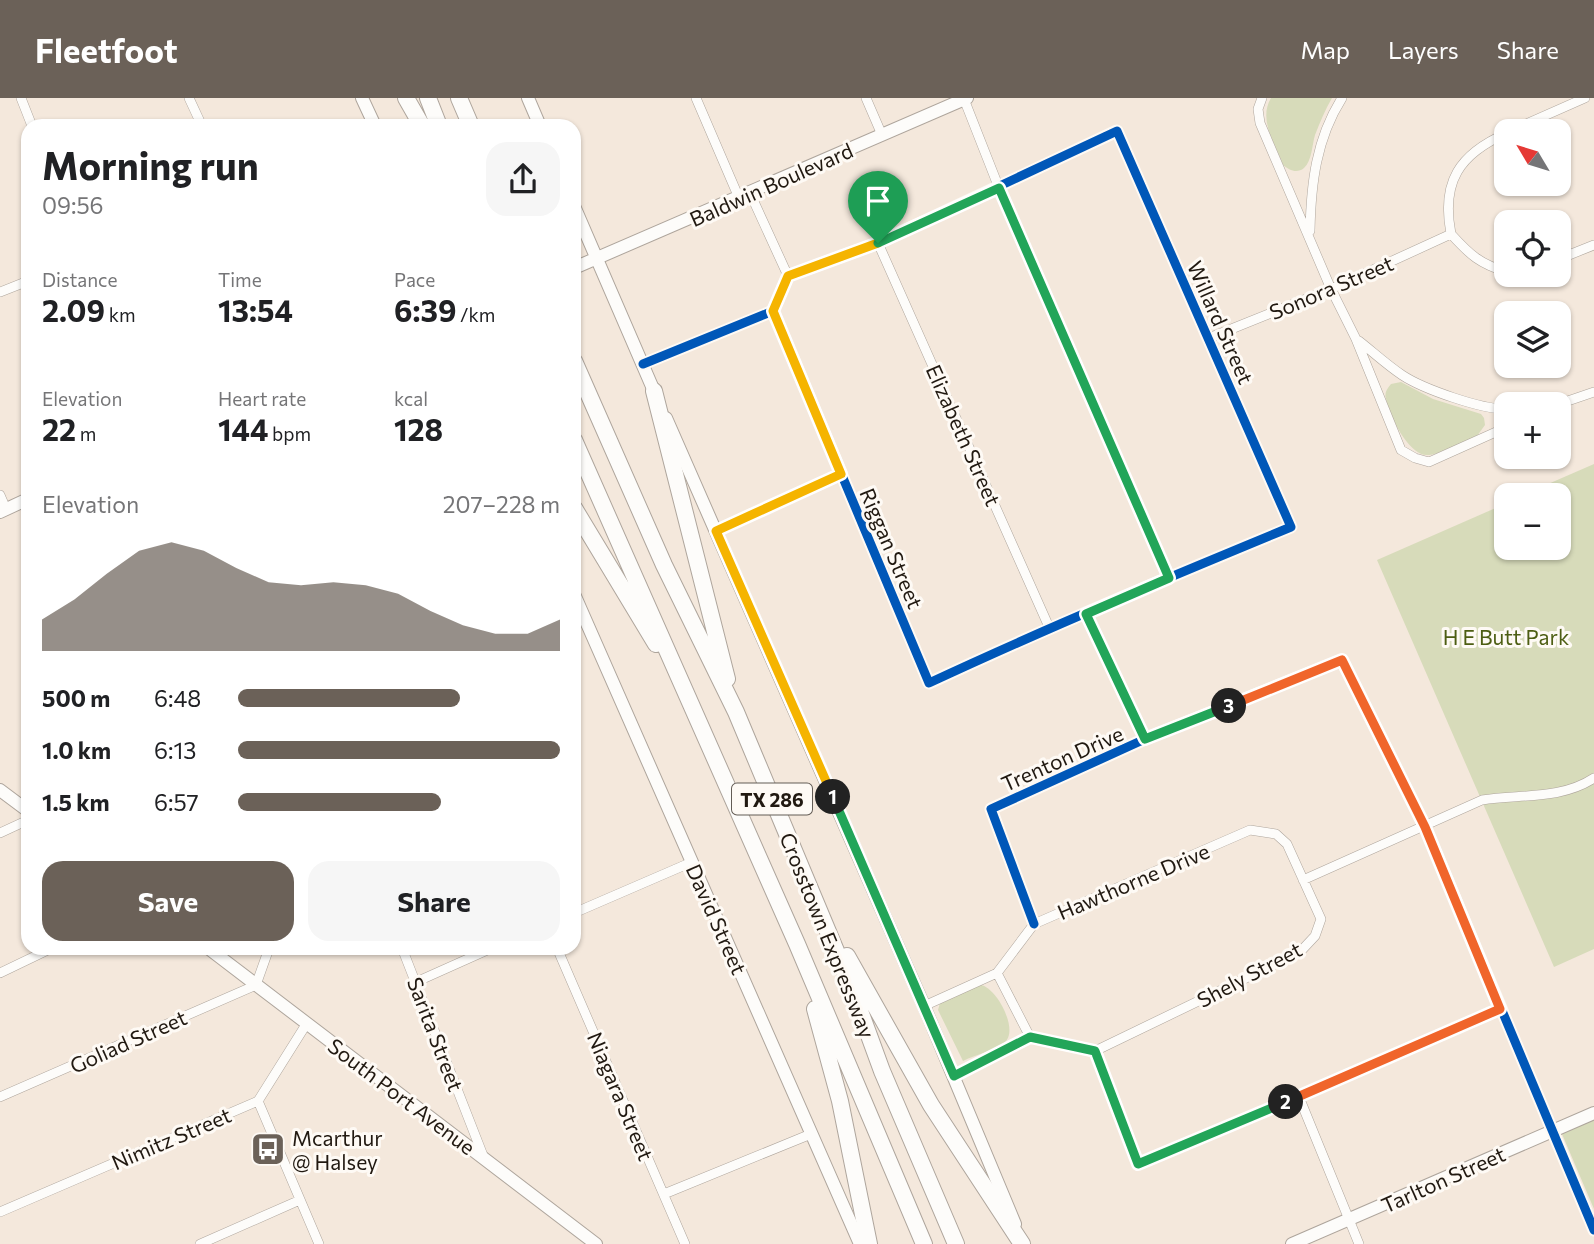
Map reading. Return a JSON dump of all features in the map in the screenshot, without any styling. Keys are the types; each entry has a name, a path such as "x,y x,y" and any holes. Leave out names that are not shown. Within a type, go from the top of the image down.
{"highway":[{"path":"406,98 418,119"},
{"path":"428,98 436,119"},
{"path":"459,98 468,119"},
{"path":"471,98 476,119"},
{"name":"Crosstown Expressway","path":"581,377 664,565 736,712 852,989 882,1071 956,1244"},
{"path":"654,391 736,712"},
{"name":"Crosstown Expressway","path":"581,456 800,952 924,1244"},
{"path":"581,520 692,705"},
{"path":"811,891 931,1105 1023,1244"},
{"path":"800,952 840,1101 869,1244"}],"main road":[{"path":"362,98 372,119"},
{"path":"528,98 537,119"},
{"name":"Baldwin Boulevard","path":"581,266 965,99"},
{"path":"581,222 924,1006 1023,1244"},
{"path":"3,510 21,502"},
{"name":"David Street","path":"581,610 860,1244"},
{"path":"0,790 21,806"},
{"name":"South Port Avenue","path":"217,955 596,1244"},
{"name":"Tarlton Street","path":"1292,1244 1594,1113"}],"street":[{"path":"20,98 29,119"},
{"path":"189,98 198,119"},
{"path":"696,98 788,276"},
{"path":"866,98 882,135"},
{"path":"1262,98 1258,109 1260,123 1402,450 1429,462 1494,433"},
{"path":"1310,236 1311,186 1320,145 1342,98"},
{"path":"1537,119 1585,98"},
{"path":"965,99 999,188 1169,578 1049,627"},
{"name":"Willard Street","path":"999,188 1117,131 1292,527 1169,578"},
{"path":"1494,138 1484,143 1464,161 1451,185 1447,212 1451,234 1468,253 1494,268"},
{"path":"643,363 773,311 788,276 878,243 999,188"},
{"name":"Sonora Street","path":"1209,338 1331,289 1451,234"},
{"name":"Elizabeth Street","path":"878,243 1049,627"},
{"path":"1571,255 1594,245"},
{"path":"0,292 21,284"},
{"name":"Riggan Street","path":"773,311 929,683 1049,627"},
{"path":"1356,339 1404,376 1448,396 1494,409"},
{"path":"1571,400 1594,392"},
{"path":"716,531 841,474"},
{"path":"0,495 3,510"},
{"path":"1086,614 1145,739"},
{"name":"Trenton Drive","path":"1034,924 991,809 1145,739 1342,660 1425,827"},
{"path":"1303,880 1482,800 1510,795 1554,794 1581,786 1594,778"},
{"path":"0,833 21,823"},
{"path":"1425,827 1594,1230"},
{"name":"Hawthorne Drive","path":"924,1006 997,973 1034,924 1250,830 1276,834 1287,844 1303,880"},
{"path":"581,910 692,862"},
{"name":"Shely Street","path":"1095,1051 1300,953 1315,936 1321,919 1303,880"},
{"path":"0,973 37,955"},
{"path":"256,985 267,955"},
{"name":"Sarita Street","path":"405,955 484,1158"},
{"path":"416,982 476,955"},
{"name":"Niagara Street","path":"560,955 685,1244"},
{"path":"997,973 1030,1037"},
{"name":"Goliad Street","path":"0,1097 256,985"},
{"path":"954,1076 1030,1037 1095,1051 1138,1164 1500,1009"},
{"name":"Nimitz Street","path":"0,1212 258,1101 307,1023"},
{"path":"1298,1097 1359,1244"},
{"path":"258,1101 319,1244"},
{"path":"664,1194 811,1134"},
{"path":"200,1244 300,1200"}],"green space":[{"path":"1271,98 1332,98 1315,135 1309,161 1299,171 1293,171 1283,165 1272,140 1266,115"},
{"path":"1401,382 1433,399 1481,414 1485,425 1477,436 1452,448 1431,455 1419,453 1400,433 1386,399 1386,391 1391,384"},
{"name":"H E Butt Park","path":"1594,464 1594,949 1554,967 1377,560 1494,509 1494,560 1571,560 1571,483 1550,483"},
{"path":"981,985 1000,1002 1008,1020 1008,1037 1000,1046 963,1061 938,1010 940,1003"},
{"path":"1594,1119 1594,1209 1562,1134"}],"cycle path":[{"path":"643,364 773,311 788,276 878,243 1117,131 1291,527 1064,622 929,683 773,311"},
{"path":"1034,924 991,809 1145,739 1342,660 1425,827 1594,1230"}],"place":[{"name":"Mcarthur @ Halsey","path":"268,1149"}],"route":[{"path":"999,188 1169,578 1086,614 1145,739 1342,660 1425,827 1500,1009 1138,1164 1095,1051 1030,1037 954,1076 716,531 841,474 773,311 788,276 878,243 999,188"}]}
